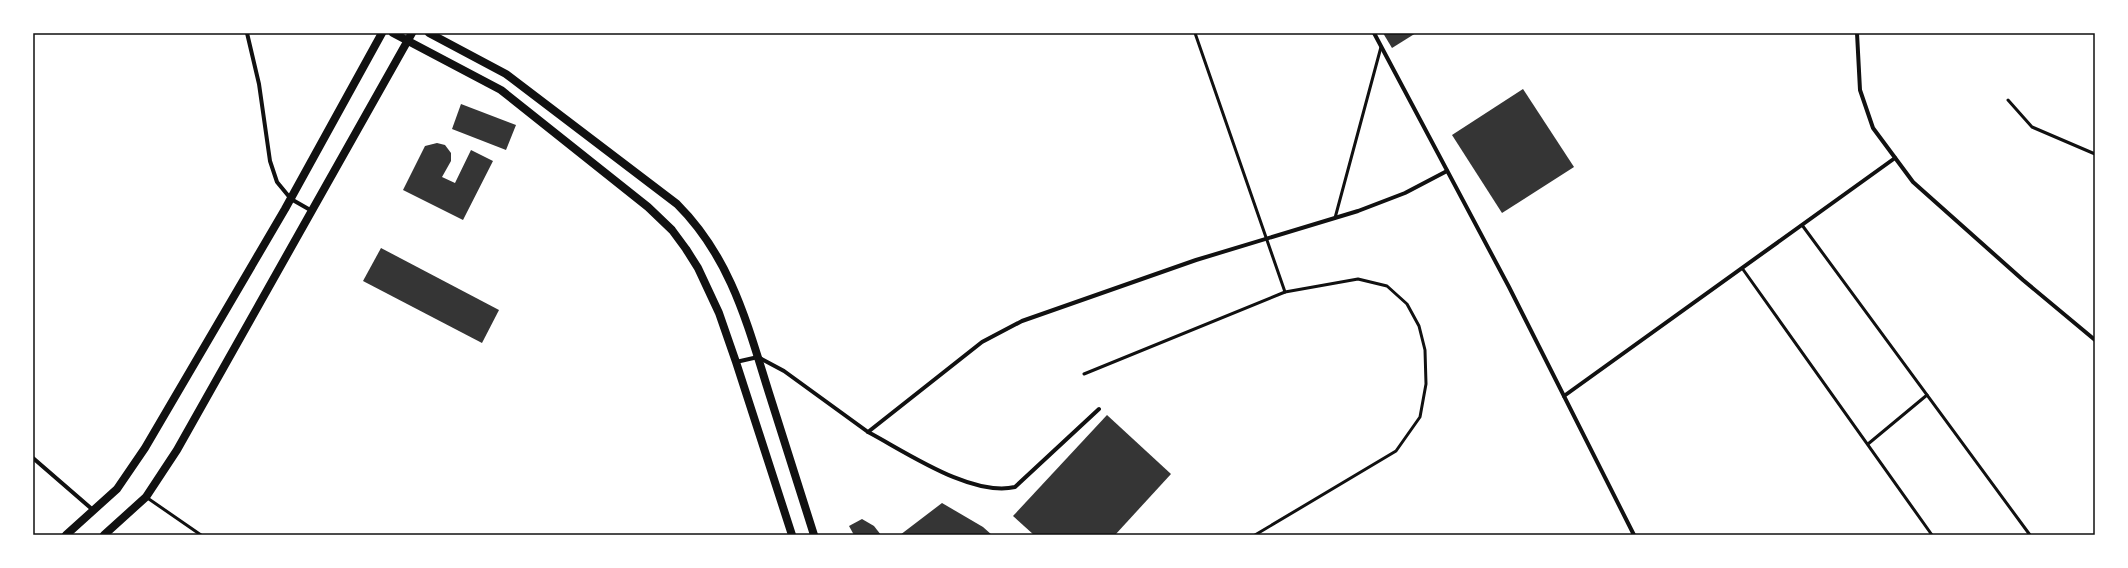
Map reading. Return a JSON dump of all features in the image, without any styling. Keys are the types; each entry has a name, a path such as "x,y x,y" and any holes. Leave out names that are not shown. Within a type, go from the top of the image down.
{"main road":[{"path":"66,535 117,489 144,448 291,199 382,33"},
{"path":"393,33 501,90 648,206 672,230 698,268 719,313 792,535"},
{"path":"104,535 146,497 177,450 412,33"},
{"path":"429,33 506,74 678,204 696,223 722,262 744,311 814,535"}],"street":[{"path":"247,33 259,84 270,162 277,182 291,199 312,211"},
{"path":"1374,33 1564,396 1634,535"},
{"path":"1857,33 1860,90 1873,128 1913,182 2023,280 2095,340"},
{"path":"1564,396 1895,158"},
{"path":"868,432 982,342 1022,321 1196,260 1335,218 1405,193 1447,171"},
{"path":"736,362 758,357 784,371 868,432 941,471 969,482 1004,490 1015,487 1099,409"},
{"path":"33,458 93,510"}],"lane":[{"path":"1195,33 1285,292"},
{"path":"1335,218 1381,47"},
{"path":"2008,100 2032,127 2095,154"},
{"path":"1802,225 2030,535"},
{"path":"1742,268 1932,535"},
{"path":"1084,374 1285,292 1358,279 1387,286 1407,304 1419,326 1425,350 1426,384 1420,417 1396,451 1255,535"},
{"path":"1868,444 1927,395"},
{"path":"146,497 201,535"}],"building":[{"path":"1383,33 1416,33 1392,48"},
{"path":"1523,89 1574,167 1502,213 1452,135"},
{"path":"461,104 516,125 506,150 452,129"},
{"path":"437,143 445,145 451,153 451,161 442,177 455,183 471,150 493,161 463,220 403,190 425,146"},
{"path":"381,248 499,310 482,343 363,281"},
{"path":"1107,415 1171,474 1115,535 1034,535 1013,516"},
{"path":"942,503 983,527 992,535 900,535"},
{"path":"862,519 874,526 881,535 854,535 849,526"}]}
